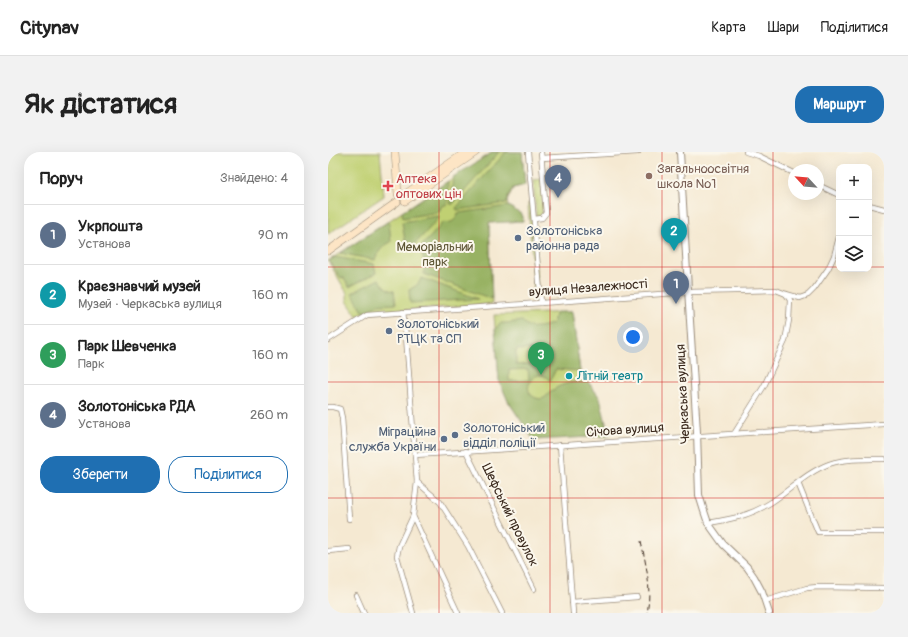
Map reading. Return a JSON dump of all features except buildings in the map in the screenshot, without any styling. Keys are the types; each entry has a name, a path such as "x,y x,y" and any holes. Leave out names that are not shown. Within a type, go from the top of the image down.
{"main road":[{"path":"395,152 401,198"},
{"path":"328,251 466,152"},
{"path":"401,198 476,152"}],"street":[{"path":"528,152 541,303"},
{"path":"534,219 542,218 546,213 541,152"},
{"path":"542,158 638,152"},
{"name":"Черкаська вулиця","path":"680,152 697,436 699,495 708,523 723,544 747,567 754,576 762,592 769,613"},
{"path":"746,152 788,170"},
{"path":"824,188 836,194"},
{"path":"872,206 884,209"},
{"name":"вулиця Незалежності","path":"328,340 367,315 688,292 776,290 801,298 808,295 814,289 828,269 836,248"},
{"path":"734,434 764,386 785,341 789,320 790,300 786,294"},
{"path":"403,312 417,482 413,516 399,546 397,556 413,613"},
{"path":"328,407 340,409 342,418 349,519"},
{"name":"Січова вулиця","path":"415,455 884,424"},
{"path":"560,445 573,613"},
{"name":"Шефський провулок","path":"466,451 534,589"},
{"path":"708,523 736,518 751,513 770,503 815,471 830,464 848,460 884,459"},
{"path":"417,482 440,502 468,546 502,613"},
{"path":"798,483 818,532 884,532"},
{"path":"413,516 458,613"},
{"path":"328,551 349,549"},
{"path":"765,601 807,588 884,588"},
{"path":"356,595 364,613"},
{"path":"572,602 637,598"}],"green space":[{"path":"328,152 380,152 384,196 328,234"},
{"name":"Меморіальний парк","path":"493,152 522,152 525,185 513,188 507,201 508,206 521,214 523,221 489,223 492,304 377,312 357,316 347,301 347,293 328,261"},
{"path":"493,152 499,152 453,204 450,204 453,177"},
{"path":"506,152 522,152 525,185 513,188 508,197 507,203 457,210 456,208"},
{"path":"541,179 544,211 542,216 536,216 533,180"},
{"path":"448,181 447,204 441,207 439,212 403,218 402,212"},
{"path":"531,202 538,298 535,299 528,203"},
{"path":"508,206 521,214 523,221 489,223 492,299 424,274 424,261 419,249 444,222 453,221 458,213"},
{"path":"438,216 439,218 414,245 405,241 402,222"},
{"path":"389,221 391,242 385,245 375,260 340,253"},
{"path":"335,257 374,264 376,273 349,287 343,277 341,278 329,261"},
{"path":"422,278 478,299 410,303 409,290 417,285"},
{"path":"379,279 385,287 394,291 396,304 378,305 364,313 352,293"},
{"path":"556,312 572,312 580,371 556,369 550,381 545,376 539,375 531,380 529,385 531,395 541,399 562,385 574,382 588,382 600,398 609,436 534,440 508,401 499,380 495,329 501,323 522,321 530,327 538,327 553,323","holes":["530,349 531,364 516,365 516,350","528,369 529,380 509,381 509,370"]},
{"path":"572,312 580,371 600,398 534,440 508,401 499,380 494,315"}],"railway":[{"path":"641,541 649,586 647,613"}],"place":[{"name":"Загальноосвітня школа №1","path":"649,176"},
{"name":"Аптека оптових цін","path":"388,186"},
{"name":"Золотоніська РДА","path":"558,198"},
{"name":"Золотоніська районна рада","path":"518,238"},
{"name":"Краєзнавчий музей","path":"674,251"},
{"name":"Укрпошта","path":"676,304"},
{"name":"Золотоніський РТЦК та СП","path":"389,331"},
{"name":"Парк Шевченка","path":"541,375"},
{"name":"Літній театр","path":"569,376"},
{"name":"Золотоніський відділ поліції","path":"455,435"},
{"name":"Міграційна служба України","path":"444,439"}]}
